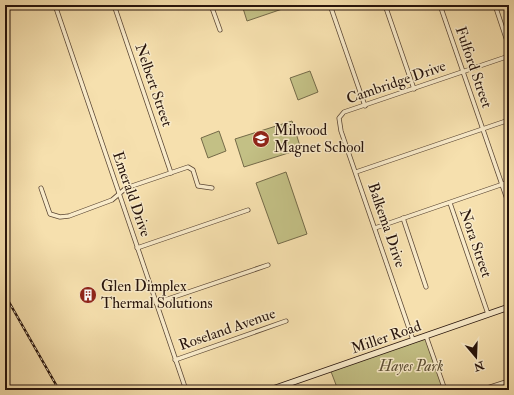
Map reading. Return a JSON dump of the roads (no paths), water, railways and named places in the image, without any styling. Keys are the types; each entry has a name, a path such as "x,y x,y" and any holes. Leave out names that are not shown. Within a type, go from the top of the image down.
{"street":[{"name":"Emerald Drive","path":"54,5 186,390"},
{"path":"114,6 119,5"},
{"path":"211,5 220,30"},
{"path":"330,5 365,106"},
{"path":"385,5 414,89"},
{"name":"Fulford Street","path":"440,5 509,205"},
{"path":"495,5 509,47"},
{"name":"Nelbert Street","path":"114,6 171,173"},
{"name":"Cambridge Drive","path":"339,118 344,112 509,56"},
{"name":"Balkema Drive","path":"339,118 341,131 413,340"},
{"path":"356,172 509,120"},
{"path":"41,188 49,211 57,217 64,217 94,207 112,200 126,188 190,167 198,186 212,188"},
{"path":"375,228 509,182"},
{"name":"Nora Street","path":"450,202 488,314"},
{"path":"137,248 248,210"},
{"path":"403,218 426,287"},
{"path":"156,304 268,265"},
{"name":"Miller Road","path":"270,390 509,307"},
{"name":"Roseland Avenue","path":"175,360 286,321"},
{"path":"426,336 445,390"},
{"path":"482,390 509,381"}],"railway":[{"path":"5,295 59,390"}],"place":[{"name":"Milwood Magnet School","path":"261,139"},
{"name":"Glen Dimplex Thermal Solutions","path":"88,295"}],"park label":[{"name":"Hayes Park","path":"411,366"}]}
